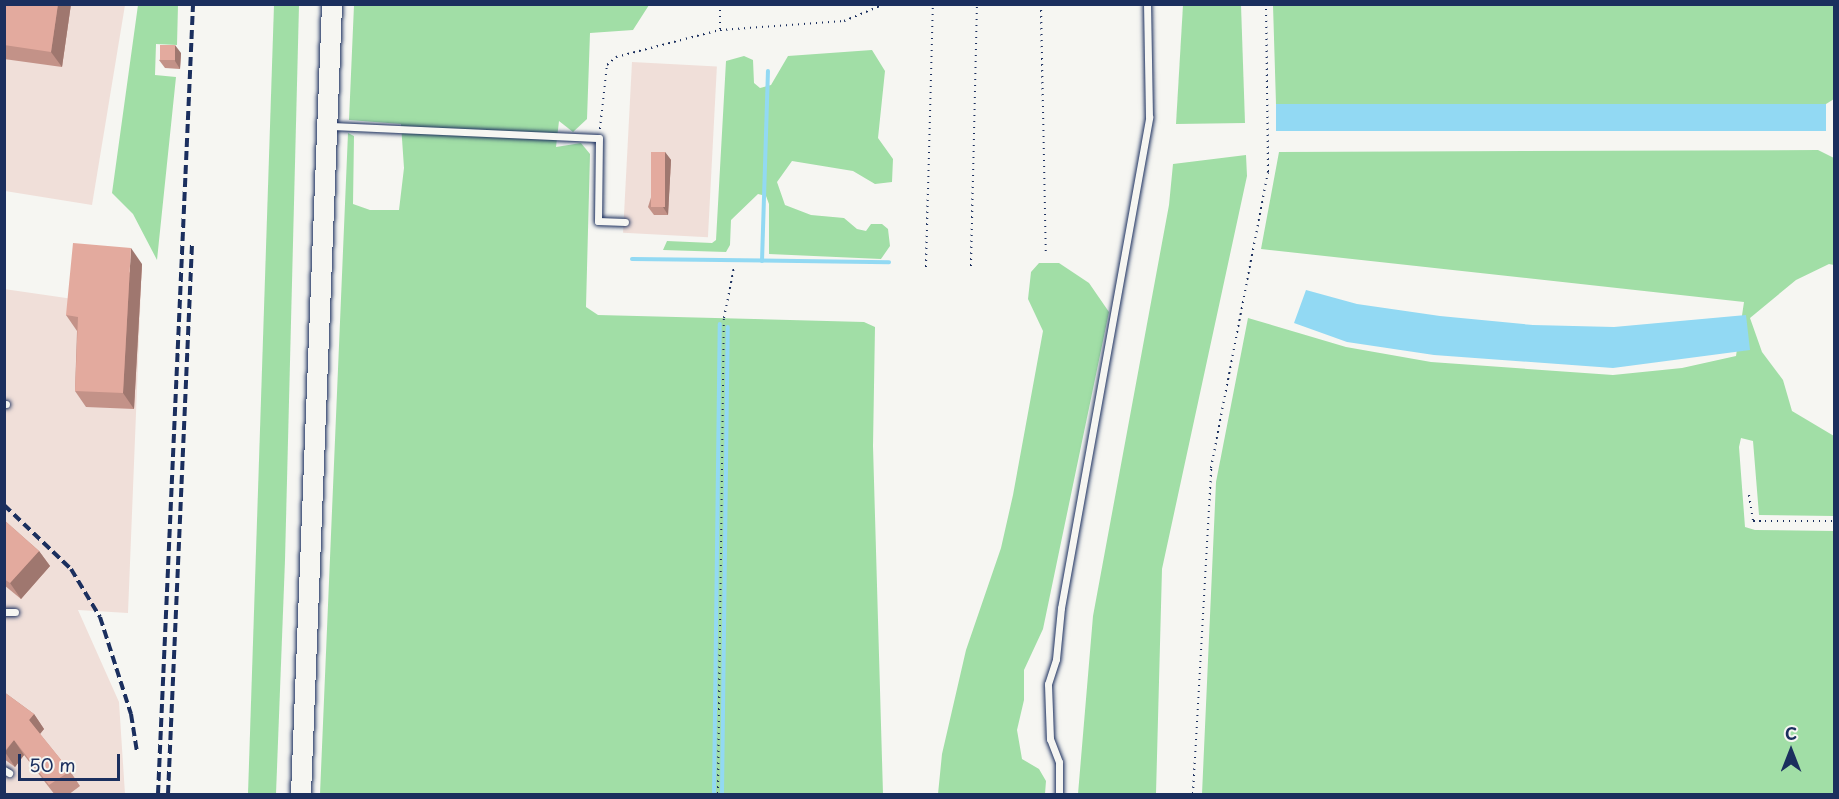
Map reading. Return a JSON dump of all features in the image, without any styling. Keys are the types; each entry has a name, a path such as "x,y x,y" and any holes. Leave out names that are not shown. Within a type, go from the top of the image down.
{"main road":[{"path":"301,795 332,4"}],"lane":[{"path":"1059,795 1059,762 1050,739 1048,684 1056,659 1061,608 1149,117 1147,4"},
{"path":"328,126 599,138 598,221 625,222"},
{"path":"4,612 15,612"}],"path":[{"path":"720,4 720,30"},
{"path":"599,138 607,65 616,57 720,30 844,21 885,4"},
{"path":"926,267 933,4"},
{"path":"970,266 977,4"},
{"path":"1041,4 1046,256"},
{"path":"1193,795 1211,468 1268,172 1270,125 1266,4"},
{"path":"718,795 724,318 734,267"},
{"path":"1749,495 1753,521 1834,521"}],"shaded area":[{"path":"4,5 125,5 92,205 5,191"},
{"path":"632,62 717,66 708,237 623,233"},
{"path":"142,264 128,613 78,610 119,702 125,794 5,794 4,289 80,300"}],"green space":[{"path":"138,5 178,5 177,45 156,44 155,75 176,77 157,260 133,214 112,193"},
{"path":"274,5 299,5 285,560 276,794 248,794"},
{"path":"354,5 649,5 633,30 590,33 587,119 573,132 559,121 556,147 581,143 590,154 586,307 598,315 864,322 875,327 873,446 883,794 320,794 348,133 354,136 353,204 370,210 399,210 404,168 401,124 349,120"},
{"path":"1183,5 1241,5 1245,123 1176,124"},
{"path":"1273,5 1834,5 1834,99 1826,104 1276,104"},
{"path":"872,50 885,71 878,138 893,159 892,182 875,184 853,171 792,161 777,182 785,205 811,215 844,218 857,229 866,231 871,224 882,224 888,229 890,246 881,259 769,254 769,204 766,196 758,194 731,220 730,245 726,252 663,250 667,241 712,243 716,240 726,61 744,56 753,60 754,83 760,88 771,85 788,56"},
{"path":"1818,150 1834,158 1834,265 1829,264 1796,280 1750,318 1762,352 1783,380 1792,411 1834,436 1834,516 1759,515 1753,441 1741,438 1739,447 1745,527 1755,530 1834,531 1834,794 1202,794 1216,482 1248,318 1346,347 1431,362 1613,375 1682,368 1736,356 1744,302 1261,249 1279,152"},
{"path":"1246,155 1247,176 1162,569 1156,794 1078,794 1093,616 1169,205 1173,164"},
{"path":"1039,263 1059,263 1089,283 1109,312 1043,629 1024,670 1024,700 1017,730 1022,759 1039,769 1046,781 1045,794 938,794 942,754 966,650 1001,548 1013,495 1043,331 1028,299 1031,272"}],"water":[{"path":"1276,104 1826,104 1826,131 1276,131"},
{"path":"1306,290 1357,304 1440,316 1533,325 1614,327 1746,315 1750,350 1613,368 1434,355 1347,342 1294,323"}],"building":[{"path":"4,4 58,4 51,52 4,45"},
{"path":"160,45 175,45 175,60 160,60"},
{"path":"651,152 665,152 665,207 651,207"},
{"path":"73,243 131,248 123,393 75,391 78,317 66,315"},
{"path":"4,520 39,551 10,583 4,579"},
{"path":"4,692 34,714 29,720 70,771 49,785 14,740 4,752"}],"waterway":[{"path":"762,261 768,71"},
{"path":"632,259 889,262"},
{"path":"714,794 720,324"},
{"path":"722,794 728,327"}],"railway":[{"path":"158,794 193,4"},
{"path":"168,794 192,244"},
{"path":"4,505 71,569 100,617 131,714 137,753"}]}
